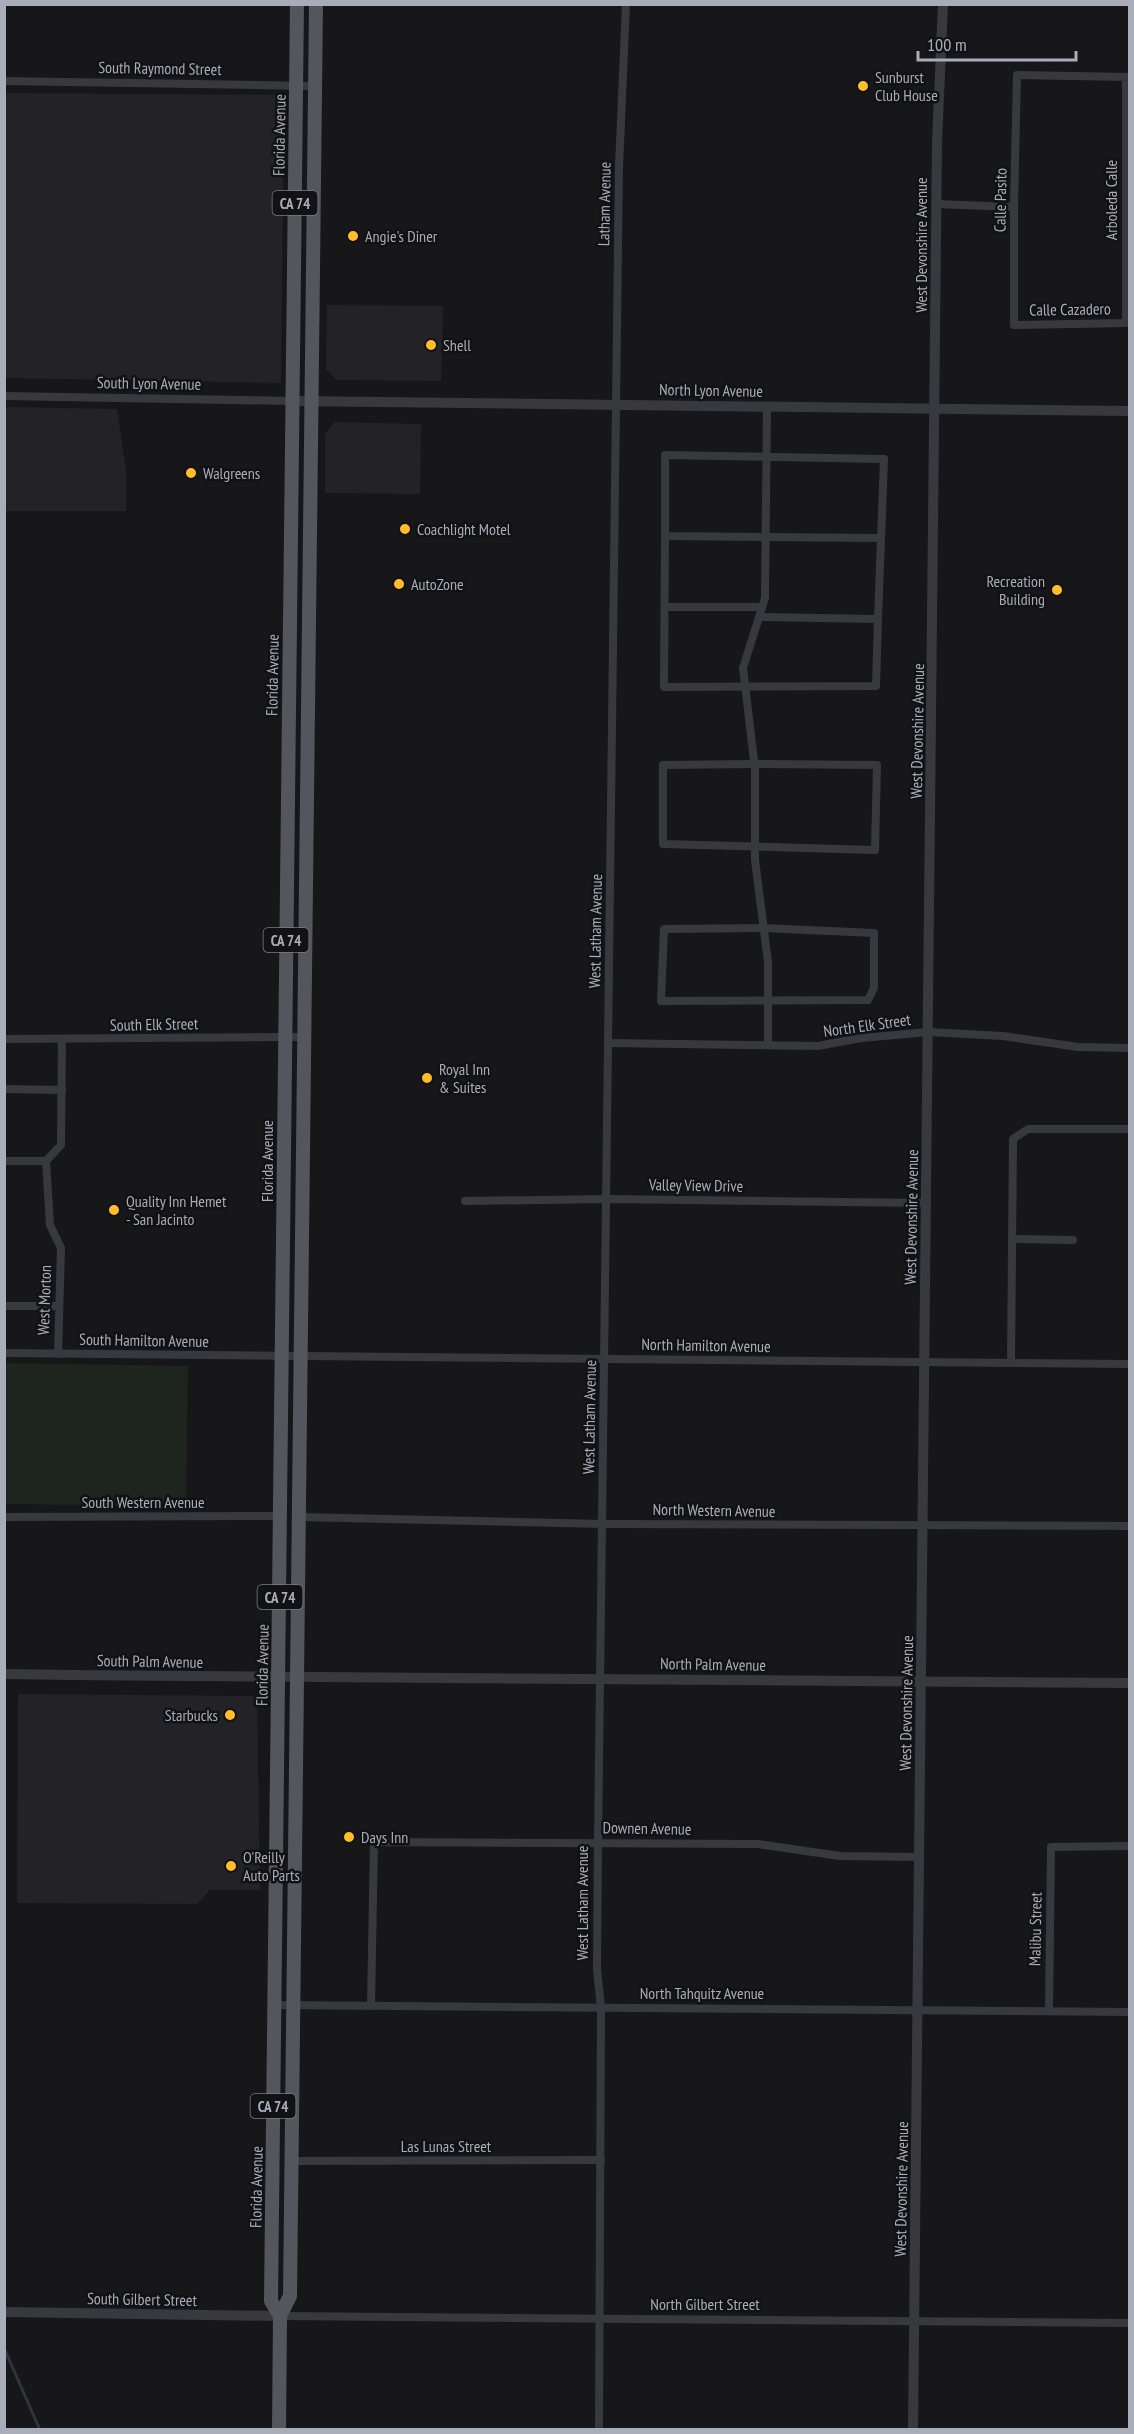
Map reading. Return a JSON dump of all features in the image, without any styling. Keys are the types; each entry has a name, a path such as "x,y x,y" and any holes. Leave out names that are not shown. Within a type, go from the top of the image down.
{"main road":[{"name":"Florida Avenue","path":"280,2316 272,2301 274,2005 297,4"},
{"name":"Florida Avenue","path":"279,2430 280,2316 290,2296 316,4"},
{"path":"289,658 296,701 296,813 298,824 306,825"},
{"path":"274,2077 282,2098 282,2156 291,2161"}],"street":[{"name":"Latham Avenue","path":"616,404 620,116 626,4"},
{"name":"West Devonshire Avenue","path":"913,2430 936,204 943,4"},
{"name":"Calle Pasito","path":"1014,325 1017,75 1128,77"},
{"name":"Arboleda Calle","path":"1126,323 1128,77"},
{"name":"South Raymond Street","path":"4,81 314,87"},
{"path":"936,204 1014,207"},
{"name":"Calle Cazadero","path":"1014,325 1126,323"},
{"name":"South Lyon Avenue","path":"4,396 292,401"},
{"name":"North Lyon Avenue","path":"292,401 1130,411"},
{"name":"West Latham Avenue","path":"599,2430 601,2007 597,1969 598,1842 616,404"},
{"path":"768,406 765,598 743,668 754,764 755,846 768,962 768,1046"},
{"path":"665,455 767,457 884,459 876,686 664,687 665,455"},
{"path":"665,536 765,535 881,538"},
{"path":"665,607 762,607"},
{"path":"759,617 878,619"},
{"path":"663,765 877,765 875,850 755,846 663,844 663,765"},
{"path":"664,928 763,928 874,933 874,988 868,1000 768,1002 661,1001 664,928"},
{"name":"North Elk Street","path":"608,1043 818,1046 861,1038 928,1032 1003,1036 1078,1047 1130,1048"},
{"name":"South Elk Street","path":"4,1039 303,1037"},
{"path":"4,1161 46,1161 61,1145 62,1040"},
{"path":"4,1089 62,1090"},
{"path":"1011,1363 1013,1139 1028,1129 1130,1129"},
{"name":"West Morton","path":"46,1161 50,1225 61,1248 57,1354"},
{"name":"Valley View Drive","path":"465,1201 606,1199 927,1203"},
{"path":"1012,1239 1073,1240"},
{"path":"4,1305 58,1306"},
{"name":"South Hamilton Avenue","path":"4,1353 282,1356"},
{"name":"North Hamilton Avenue","path":"282,1356 1130,1364"},
{"name":"South Western Avenue","path":"4,1518 281,1516"},
{"name":"North Western Avenue","path":"298,1517 603,1524 1130,1526"},
{"name":"South Palm Avenue","path":"4,1674 296,1677"},
{"name":"North Palm Avenue","path":"296,1677 1130,1683"},
{"name":"Downen Avenue","path":"371,2006 374,1842 758,1844 840,1856 919,1857"},
{"name":"Malibu Street","path":"1049,2011 1052,1847 1130,1846"},
{"name":"North Tahquitz Avenue","path":"274,2005 1130,2012"},
{"name":"Las Lunas Street","path":"291,2161 601,2160"},
{"name":"South Gilbert Street","path":"4,2312 280,2316"},
{"name":"North Gilbert Street","path":"280,2316 1130,2323"}],"shaded area":[{"path":"5,93 284,95 281,383 5,378"},
{"path":"327,305 443,306 441,381 337,380 326,369"},
{"path":"5,407 117,409 126,470 126,511 5,511"},
{"path":"335,422 421,424 420,494 325,493 325,434"},
{"path":"5,1363 188,1366 186,1506 5,1504"},
{"path":"18,1694 257,1696 260,1890 210,1890 197,1904 17,1903"}],"waterway":[{"path":"4,2348 40,2430"}],"place":[{"name":"Sunburst Club House","path":"863,86"},
{"name":"Angie's Diner","path":"353,236"},
{"name":"Shell","path":"431,345"},
{"name":"Walgreens","path":"191,473"},
{"name":"Coachlight Motel","path":"405,529"},
{"name":"AutoZone","path":"399,584"},
{"name":"Recreation Building","path":"1057,590"},
{"name":"Royal Inn & Suites","path":"427,1078"},
{"name":"Quality Inn Hemet - San Jacinto","path":"114,1210"},
{"name":"Starbucks","path":"230,1715"},
{"name":"Days Inn","path":"349,1837"},
{"name":"O'Reilly Auto Parts","path":"231,1866"}]}
